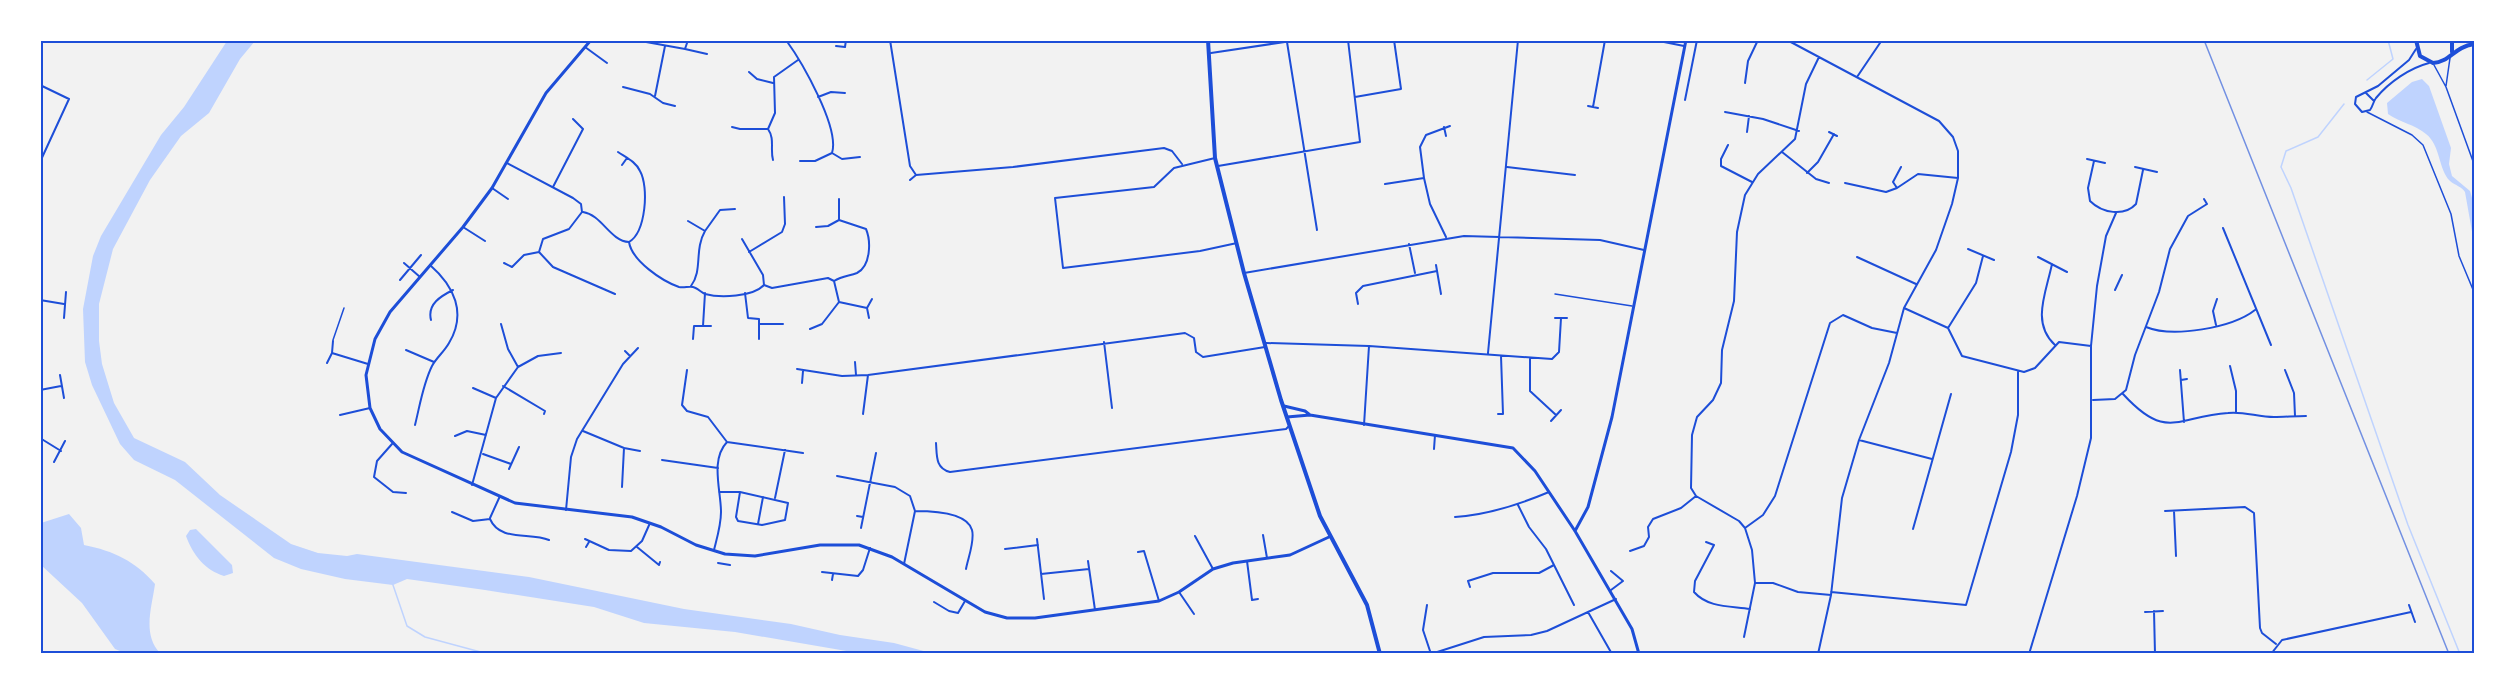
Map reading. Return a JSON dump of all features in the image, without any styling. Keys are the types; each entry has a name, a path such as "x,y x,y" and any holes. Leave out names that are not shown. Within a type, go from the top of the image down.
{"main road":[{"path":"1208,40 1211,53 1215,158 1244,273 1283,406 1329,537 1367,605 1380,654"},
{"path":"2451,55 2452,40"},
{"path":"2415,44 2423,59 2431,63 2451,55 2461,47 2475,44"}],"street":[{"path":"591,40 546,93 507,164 464,227 390,312 375,339 368,364 366,386 370,408 380,429 392,444 412,458 472,485 528,506 620,515 650,523 725,554 755,556 835,544 870,548 904,564 985,612 1007,618 1035,618 1159,601 1179,592 1213,569 1303,551 1329,537"},
{"path":"635,40 707,54"},
{"path":"686,49 688,40"},
{"path":"786,40 818,97 832,132 832,153"},
{"path":"836,46 845,47 846,40"},
{"path":"890,40 910,166 916,175"},
{"path":"1211,53 1298,40"},
{"path":"1217,167 1360,141 1348,40"},
{"path":"1355,97 1401,89 1394,40"},
{"path":"1488,353 1518,40"},
{"path":"1593,107 1605,40"},
{"path":"1654,40 1685,47"},
{"path":"1575,531 1588,507 1609,428 1686,40"},
{"path":"1685,100 1697,40"},
{"path":"1745,83 1749,61 1758,40"},
{"path":"1787,40 1939,121 1947,128 1958,151 1958,178 1944,231 1904,308 1859,440 1842,498 1831,594 1818,654"},
{"path":"1857,77 1882,40"},
{"path":"1287,42 1317,230"},
{"path":"2415,44 2409,60 2366,93 2356,97 2355,105 2359,111 2367,112 2372,109 2374,100 2414,67 2431,63"},
{"path":"655,96 665,46"},
{"path":"585,47 607,63"},
{"path":"1744,637 1755,583 1754,559 1745,528 1732,516 1696,496 1689,478 1694,425 1719,392 1722,350 1734,301 1738,222 1752,182 1795,140 1799,131 1806,84 1819,57"},
{"path":"768,129 775,113 773,83 777,73 798,60"},
{"path":"749,72 750,77 773,83"},
{"path":"40,85 69,99 40,162"},
{"path":"623,87 655,96 663,103 675,106"},
{"path":"818,97 831,92 845,93"},
{"path":"1687,92 1692,93"},
{"path":"2366,93 2374,100"},
{"path":"1588,106 1598,108"},
{"path":"1735,113 1736,109"},
{"path":"1725,112 1749,116 1799,131"},
{"path":"1747,132 1749,116"},
{"path":"554,187 583,129 573,119"},
{"path":"1446,237 1430,204 1424,177 1422,140 1432,131 1450,126"},
{"path":"732,127 768,129"},
{"path":"1444,128 1446,136"},
{"path":"739,134 740,129"},
{"path":"768,129 773,139 771,152 773,160"},
{"path":"1807,173 1818,162 1835,135 1829,132"},
{"path":"1728,145 1721,159 1721,165 1752,182"},
{"path":"910,180 916,175 1013,167 1164,148 1178,156 1182,164"},
{"path":"1782,152 1807,173 1829,183"},
{"path":"618,153 636,165 644,184 643,224 637,235 629,242"},
{"path":"832,153 842,159 860,158"},
{"path":"800,161 815,161 832,153"},
{"path":"622,165 627,158"},
{"path":"1215,158 1182,164 1174,168 1154,187 1055,198 1063,268 1200,251 1237,243"},
{"path":"2087,159 2105,163"},
{"path":"2094,161 2088,188 2090,201 2100,208 2116,213 2132,209 2136,204 2143,170"},
{"path":"507,164 554,187 581,204 582,212 570,230 543,238 539,252"},
{"path":"1507,167 1575,175"},
{"path":"1897,188 1893,182 1901,167"},
{"path":"2135,167 2157,172"},
{"path":"1845,183 1886,192 1897,188 1918,174 1958,178"},
{"path":"1395,177 1396,182"},
{"path":"1385,184 1424,177"},
{"path":"492,188 508,199"},
{"path":"750,252 782,232 785,224 784,197"},
{"path":"839,199 839,220"},
{"path":"2093,400 2115,399 2123,394 2129,385 2135,355 2159,292 2170,249 2188,216 2207,204 2204,199"},
{"path":"691,286 698,268 698,246 705,231 720,210 735,209"},
{"path":"582,212 596,216 619,240 629,242"},
{"path":"2029,654 2077,496 2091,438 2093,400 2091,346 2102,252 2116,213"},
{"path":"764,285 771,288 828,279 834,281 861,269 867,259 866,229 839,220"},
{"path":"816,227 828,226 839,220"},
{"path":"688,221 705,231"},
{"path":"464,227 485,241"},
{"path":"2223,228 2271,345"},
{"path":"1244,273 1446,237 1600,240 1644,250"},
{"path":"742,239 763,275 764,285"},
{"path":"629,242 634,254 660,277 682,288 691,286 705,294 746,293 756,291 764,285"},
{"path":"1409,244 1415,274"},
{"path":"1968,249 1994,260"},
{"path":"504,263 512,267 524,255 539,252"},
{"path":"539,252 552,267 615,294"},
{"path":"400,280 421,255"},
{"path":"1948,328 1976,283 1983,256"},
{"path":"1857,257 1916,284"},
{"path":"2038,257 2067,272"},
{"path":"404,263 420,277"},
{"path":"2052,264 2041,323 2046,337 2055,345"},
{"path":"415,425 425,382 434,362 448,344 455,326 457,308 453,290 430,265"},
{"path":"1437,265 1441,294"},
{"path":"1358,304 1356,293 1363,286 1437,271"},
{"path":"2115,290 2122,275"},
{"path":"834,281 839,302"},
{"path":"605,290 608,285"},
{"path":"430,320 429,315 438,298 453,290"},
{"path":"64,318 66,292"},
{"path":"746,293 748,318 759,319 759,339"},
{"path":"703,326 705,294"},
{"path":"869,318 867,308 872,299"},
{"path":"2216,325 2213,311 2217,299"},
{"path":"40,300 64,304"},
{"path":"839,302 867,308"},
{"path":"810,329 822,324 839,302"},
{"path":"1904,308 1948,328 1962,356 2018,371 2035,368 2055,345 2065,342 2091,346"},
{"path":"2145,327 2164,332 2236,322 2255,309"},
{"path":"424,315 429,315"},
{"path":"1745,528 1763,515 1775,496 1830,323 1843,315 1872,328 1897,333"},
{"path":"1555,318 1567,318"},
{"path":"797,369 842,376 868,375 1185,333 1194,338 1196,352 1203,357 1265,345 1369,346 1552,358 1558,355 1561,318"},
{"path":"501,324 508,349 518,367"},
{"path":"760,324 783,324"},
{"path":"693,339 694,326 711,326"},
{"path":"327,363 332,353 333,341"},
{"path":"1104,342 1113,408"},
{"path":"1364,425 1369,346"},
{"path":"566,510 571,457 582,430 630,356 638,348"},
{"path":"406,350 434,362"},
{"path":"625,351 630,356"},
{"path":"332,353 368,364"},
{"path":"472,485 483,454 496,398 503,386 518,367 538,356 561,354"},
{"path":"1498,414 1503,414 1501,356"},
{"path":"1530,358 1530,391 1556,415"},
{"path":"855,362 856,375"},
{"path":"2230,366 2236,391 2236,413"},
{"path":"687,370 682,405 687,411 712,420 727,442 803,453"},
{"path":"802,383 803,370"},
{"path":"2180,370 2184,422"},
{"path":"2285,370 2294,393 2295,416"},
{"path":"1755,583 1773,583 1798,592 1966,605 2011,452 2018,415 2018,371"},
{"path":"60,375 64,398"},
{"path":"863,414 868,375"},
{"path":"2181,380 2187,379"},
{"path":"40,390 62,386"},
{"path":"503,386 545,411 544,414"},
{"path":"473,388 496,398"},
{"path":"1912,529 1951,394"},
{"path":"2123,394 2148,417 2165,422 2184,422 2236,413 2274,417 2306,416"},
{"path":"1283,406 1305,411 1310,415"},
{"path":"340,415 370,408"},
{"path":"1551,421 1561,410"},
{"path":"345,414 346,418"},
{"path":"1287,417 1310,415 1513,448 1535,471 1575,531 1632,629 1639,654"},
{"path":"936,443 940,467 950,472 1287,429 1290,425"},
{"path":"582,430 624,448 640,451"},
{"path":"455,436 467,431 486,435"},
{"path":"1434,449 1435,435"},
{"path":"40,438 61,451"},
{"path":"1859,440 1932,459"},
{"path":"54,462 65,441"},
{"path":"714,551 721,521 718,468 722,450 727,442"},
{"path":"392,444 377,461 374,477 393,492 406,493"},
{"path":"509,469 519,447"},
{"path":"622,487 624,448"},
{"path":"775,499 785,450"},
{"path":"861,528 876,453"},
{"path":"483,454 511,464"},
{"path":"662,460 718,468"},
{"path":"837,476 904,491 914,504 915,511 904,564"},
{"path":"720,492 740,492 788,503 785,520 758,525 736,519 740,492"},
{"path":"1455,517 1472,516 1518,505 1549,492"},
{"path":"490,519 500,496"},
{"path":"1629,551 1644,546 1649,537 1648,527 1653,519 1681,508 1696,496"},
{"path":"758,525 763,497"},
{"path":"1518,505 1529,527 1546,549 1574,605"},
{"path":"2165,511 2245,507 2254,513 2260,627 2262,633 2276,644"},
{"path":"915,511 955,517 968,523 972,530 972,539 966,569"},
{"path":"2174,511 2176,556"},
{"path":"452,512 457,517 473,520 490,519"},
{"path":"857,516 863,517"},
{"path":"490,519 493,525 503,532 549,540"},
{"path":"585,539 609,550 631,550 637,547 650,523"},
{"path":"1263,535 1267,558"},
{"path":"1195,536 1213,569"},
{"path":"543,543 545,538"},
{"path":"1037,539 1044,599"},
{"path":"586,547 589,542"},
{"path":"1706,542 1714,545 1695,581 1694,592 1700,599 1715,605 1750,609"},
{"path":"1005,549 1038,545"},
{"path":"637,547 661,565"},
{"path":"822,572 858,576 863,570 870,548"},
{"path":"1138,552 1144,551 1159,601"},
{"path":"723,564 725,554"},
{"path":"1088,561 1095,610"},
{"path":"1247,561 1252,600 1258,599"},
{"path":"718,563 730,565"},
{"path":"1470,587 1468,581 1492,573 1539,573 1554,566"},
{"path":"1041,574 1089,569"},
{"path":"1611,571 1623,581 1611,590"},
{"path":"832,580 833,574"},
{"path":"1179,592 1194,614"},
{"path":"1427,605 1423,630 1431,654 1484,638 1531,635 1547,631 1616,599"},
{"path":"941,606 943,601"},
{"path":"934,602 958,613 964,601"},
{"path":"2409,605 2415,622"},
{"path":"2154,611 2155,654"},
{"path":"2145,612 2163,611"},
{"path":"1588,612 1612,654"},
{"path":"2271,654 2276,644 2282,640 2411,612"}],"lane":[{"path":"2446,87 2451,55"},
{"path":"2431,63 2446,87 2475,164"},
{"path":"2367,112 2412,135 2423,145 2451,214 2459,256 2475,292"},
{"path":"1555,294 1632,306"},
{"path":"333,341 344,308"}],"water":[{"path":"227,41 255,41 240,59 209,113 181,136 150,180 113,249 99,304 99,341 102,364 114,403 134,438 185,462 220,495 291,544 318,553 347,556 357,554 529,577 684,609 791,624 840,635 894,643 931,653 858,653 735,632 644,623 594,607 485,590 407,579 393,585 345,579 301,569 274,558 175,480 134,460 120,444 92,385 85,362 83,309 93,256 101,236 161,135 184,107"},
{"path":"2422,79 2429,86 2451,148 2449,164 2452,176 2470,191 2474,205 2474,243 2465,192 2446,176 2431,139 2417,128 2388,114 2387,103 2412,82"},
{"path":"69,514 81,528 84,545 105,550 123,558 140,569 155,584 150,629 154,646 160,653 125,653 115,649 82,603 41,565 41,523"},
{"path":"196,529 232,565 233,573 224,576 211,570 201,561 186,536 190,530"}],"waterway":[{"path":"2367,80 2393,59 2388,40"},
{"path":"2344,104 2318,137 2286,151 2281,167 2291,188 2408,525 2460,654"},
{"path":"393,585 407,626 425,637 488,654"}],"railway":[{"path":"2204,40 2449,654"}]}
